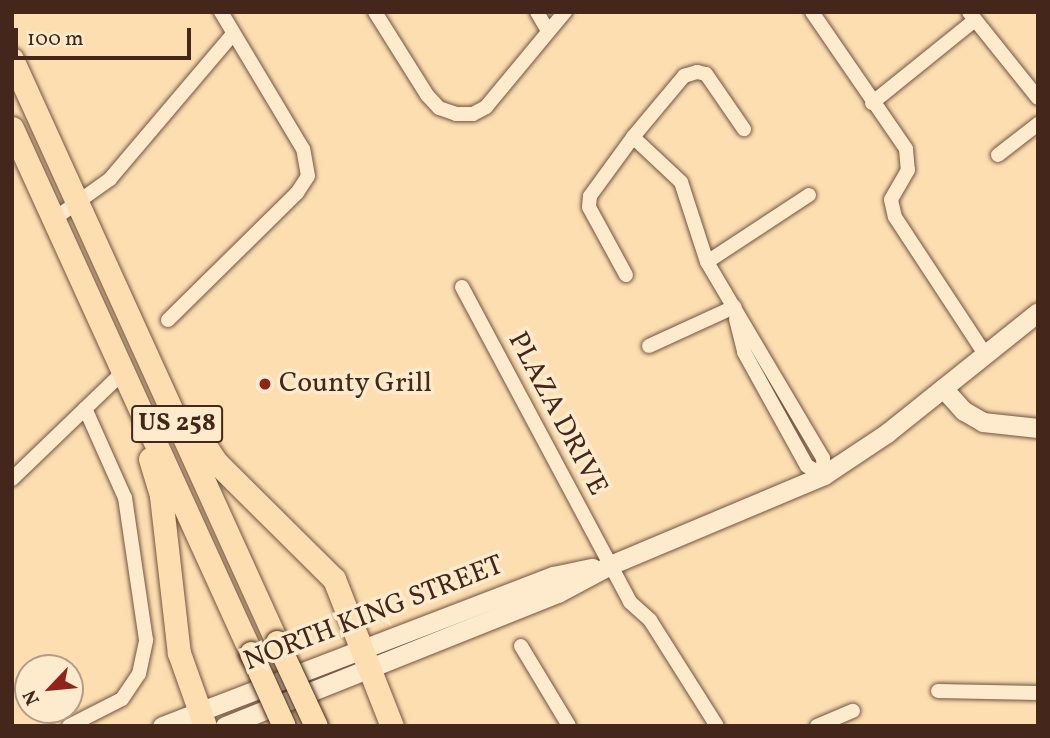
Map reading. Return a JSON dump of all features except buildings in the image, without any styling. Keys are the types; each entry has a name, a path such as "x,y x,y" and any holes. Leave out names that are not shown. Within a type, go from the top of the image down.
{"main road":[{"name":"US 258","path":"12,59 316,726"},
{"name":"US 258","path":"12,128 284,726"},
{"path":"111,280 167,370 200,440 217,463 326,569 342,594 392,726"},
{"name":"NORTH KING STREET","path":"162,726 202,719 368,658 558,593 610,565 824,475 943,388 1038,312"},
{"path":"123,372 161,496 179,653 202,719"},
{"path":"943,388 964,411 983,422 1038,428"},
{"name":"NORTH KING STREET","path":"225,726 368,658"}],"street":[{"path":"168,320 297,193 308,176 303,149 221,12"},
{"path":"375,12 427,95 439,108 456,114 473,114 486,107 565,12"},
{"path":"537,12 548,31"},
{"path":"812,12 909,159 908,170 891,200 895,217 985,354"},
{"path":"872,103 972,16 1038,98"},
{"path":"54,219 110,179 233,34"},
{"path":"626,275 589,207 590,196 633,137 684,76 697,72 706,74 744,129"},
{"path":"998,155 1038,124"},
{"path":"633,137 681,182 708,262 823,458 824,475"},
{"path":"708,262 809,195"},
{"name":"PLAZA DRIVE","path":"462,287 630,602 650,620 716,726"},
{"path":"649,346 734,307"},
{"path":"14,475 123,372"},
{"path":"69,726 122,699 139,674 146,639 125,498 85,408"},
{"path":"521,646 569,726"},
{"path":"938,691 1038,694"},
{"path":"817,726 853,711"}],"place":[{"name":"County Grill","path":"265,384"}]}
